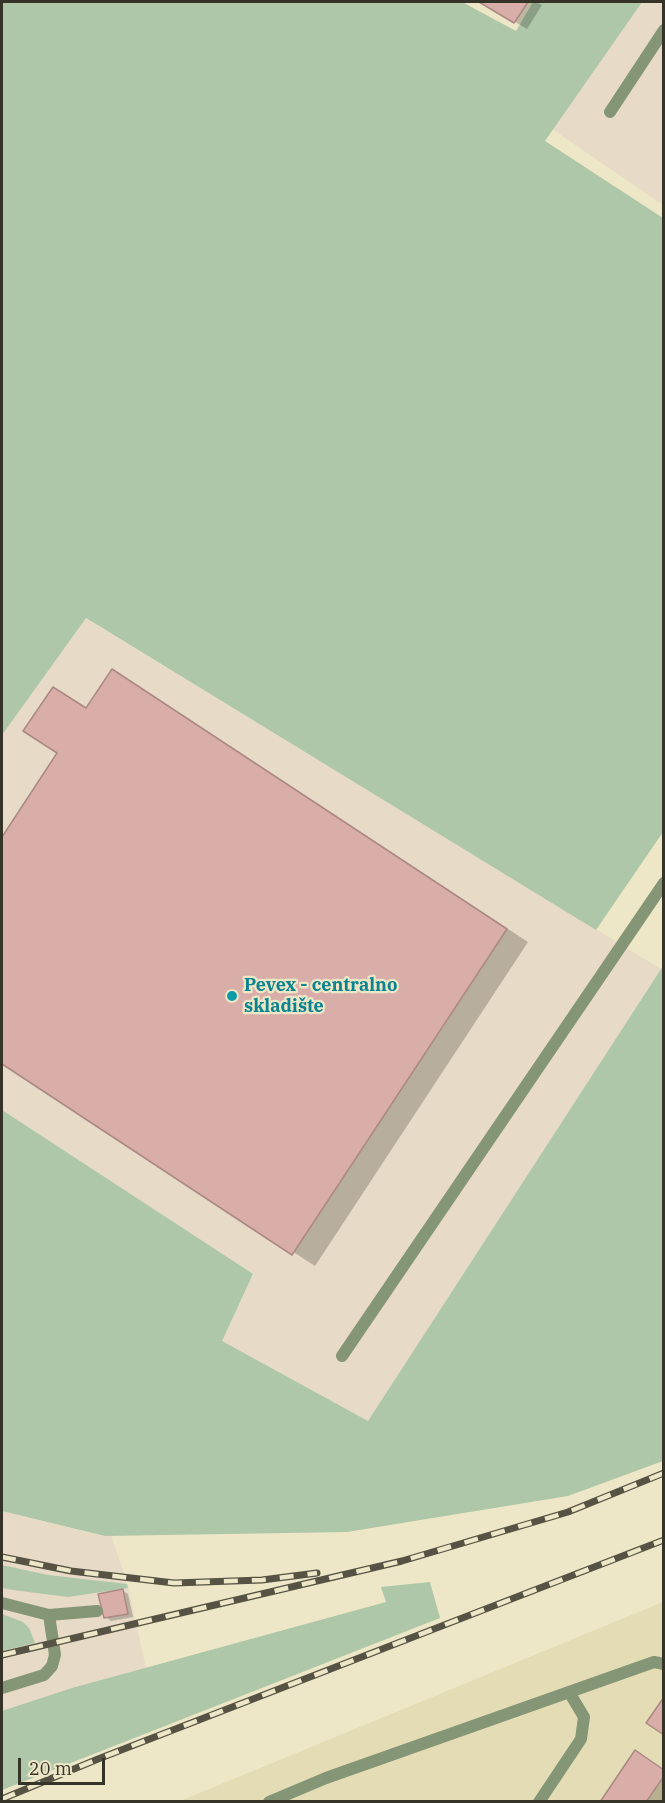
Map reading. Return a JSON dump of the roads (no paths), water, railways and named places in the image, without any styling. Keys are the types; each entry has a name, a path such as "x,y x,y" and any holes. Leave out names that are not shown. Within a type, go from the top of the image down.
{"lane":[{"path":"610,112 663,30"},
{"path":"342,1356 663,883"},
{"path":"2,1603 49,1615 97,1611"},
{"path":"2,1688 44,1675 52,1666 55,1655 49,1615"},
{"path":"269,1802 326,1778 654,1662 663,1664"},
{"path":"539,1802 581,1739 584,1717 569,1692"}],"railway":[{"path":"2,1655 402,1561 568,1512 664,1473"},
{"path":"2,1799 98,1759 664,1540"},
{"path":"2,1557 71,1571 174,1583 262,1580 317,1573"}],"place":[{"name":"Pevex - centralno skladište","path":"232,996"}]}
